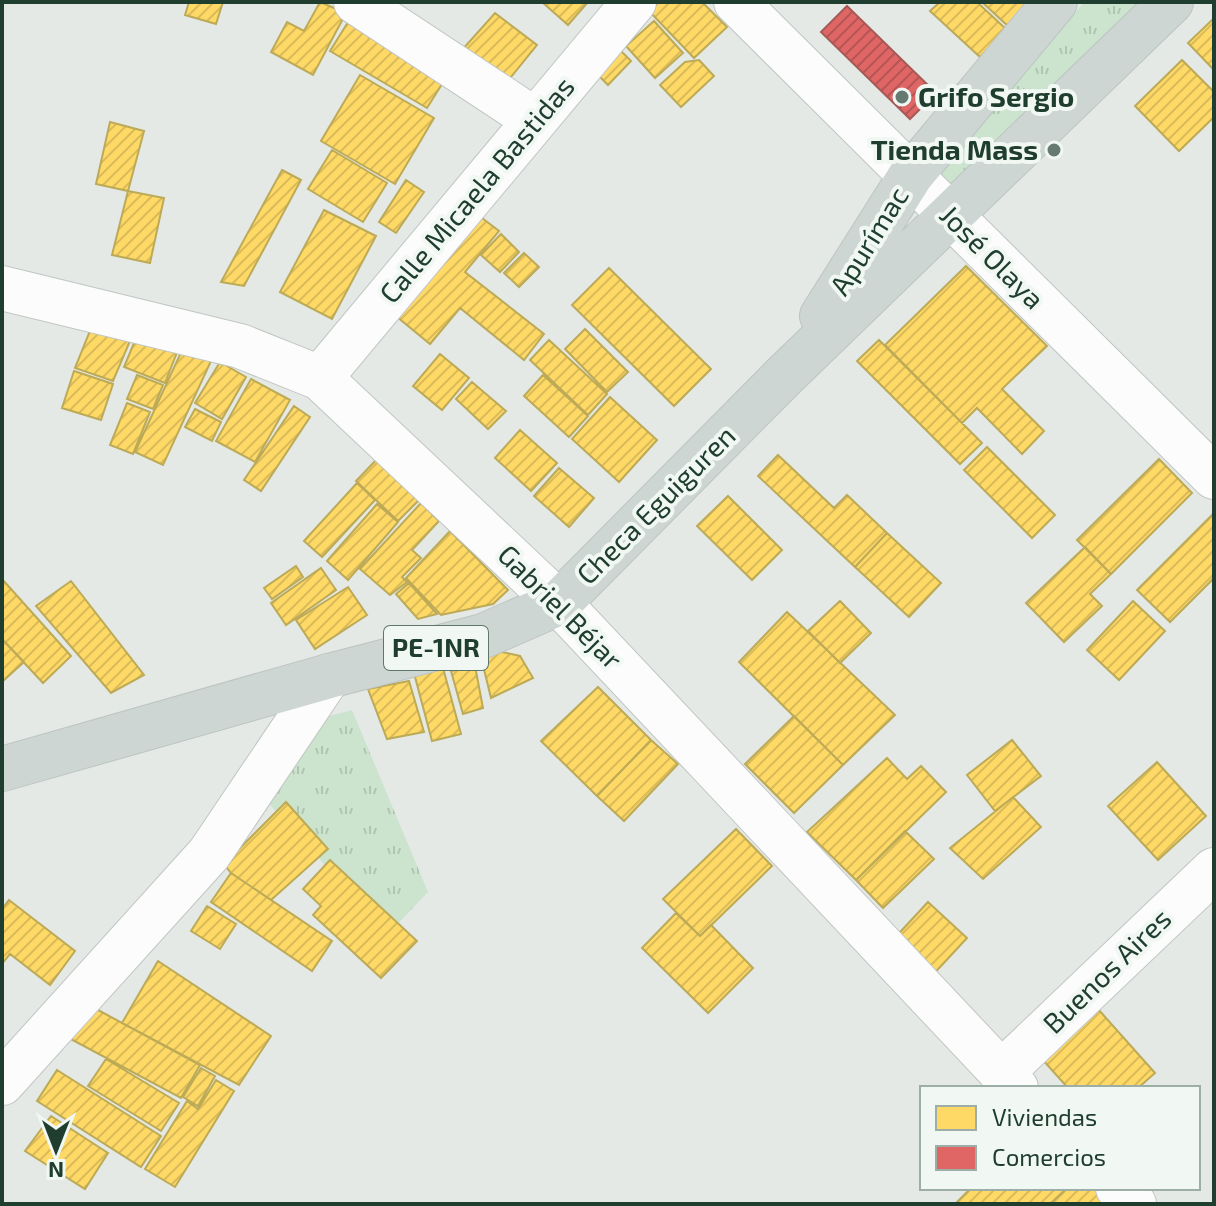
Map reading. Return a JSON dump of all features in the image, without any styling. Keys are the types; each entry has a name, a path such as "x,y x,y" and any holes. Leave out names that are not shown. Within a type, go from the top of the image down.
{"main road":[{"name":"Apurímac","path":"784,376 911,175 1055,2"},
{"name":"Checa Eguiguren","path":"2,769 329,676 483,636 559,603 784,376 1171,2"}],"street":[{"path":"356,2 535,120"},
{"name":"Calle Micaela Bastidas","path":"320,378 634,2"},
{"name":"José Olaya","path":"736,2 1214,477"},
{"name":"Gabriel Béjar","path":"2,288 240,346 320,378 559,603 1008,1080"},
{"path":"2,1083 209,854 329,676"},
{"name":"Buenos Aires","path":"1008,1080 1214,870"}],"green space":[{"path":"1084,2 1140,2 952,193 937,179"},
{"path":"352,710 428,892 388,934 260,794 306,722"}],"building: Viviendas":[{"path":"189,2 223,2 216,24 185,15"},
{"path":"320,2 346,13 313,75 271,52 287,22 304,31"},
{"path":"542,2 588,2 568,25"},
{"path":"659,2 702,2 727,27 694,58 649,11"},
{"path":"940,2 977,2 1007,30 980,57 930,11"},
{"path":"982,2 1033,2 1009,27"},
{"path":"495,13 537,45 507,82 461,51"},
{"path":"1214,18 1214,70 1188,43"},
{"path":"350,19 447,76 427,108 330,51"},
{"path":"654,21 683,53 655,78 626,46"},
{"path":"612,42 631,61 608,85 589,66"},
{"path":"699,60 714,76 681,107 660,85 685,62"},
{"path":"1182,60 1214,92 1214,117 1179,151 1135,106"},
{"path":"360,75 434,118 395,184 321,141"},
{"path":"110,122 144,131 128,191 96,184"},
{"path":"332,150 387,183 363,222 308,189"},
{"path":"282,170 301,180 244,286 221,282"},
{"path":"406,180 424,192 396,233 379,222"},
{"path":"128,191 164,198 150,263 112,255"},
{"path":"324,210 376,236 332,319 280,292"},
{"path":"478,215 499,231 465,272 544,334 524,360 460,308 430,344 396,316"},
{"path":"501,234 519,252 500,272 481,255"},
{"path":"524,253 539,267 519,287 504,273"},
{"path":"966,266 1047,346 1002,389 1044,431 1022,454 977,408 962,423 885,345"},
{"path":"609,268 711,369 674,406 572,305"},
{"path":"96,316 135,329 113,381 75,368"},
{"path":"585,329 628,372 607,392 565,349"},
{"path":"139,331 179,347 165,383 124,367"},
{"path":"549,340 607,394 588,415 530,360"},
{"path":"879,340 982,443 960,464 857,361"},
{"path":"183,348 211,361 163,465 135,452"},
{"path":"440,354 469,378 442,410 413,386"},
{"path":"220,362 246,377 222,419 195,403"},
{"path":"74,371 113,384 101,420 62,408"},
{"path":"137,375 163,385 153,409 127,399"},
{"path":"543,375 588,416 569,437 524,396"},
{"path":"251,379 290,400 255,462 216,441"},
{"path":"472,382 506,411 488,429 456,399"},
{"path":"610,397 657,440 619,482 572,439"},
{"path":"127,403 150,412 133,454 110,445"},
{"path":"294,406 310,417 261,491 244,480"},
{"path":"195,409 221,422 212,441 185,427"},
{"path":"520,430 557,463 531,491 495,458"},
{"path":"987,447 1055,515 1032,538 964,470"},
{"path":"778,455 834,508 847,495 887,533 855,567 758,476"},
{"path":"379,457 421,498 398,521 356,481"},
{"path":"1159,459 1192,493 1111,574 1077,540"},
{"path":"559,468 594,498 569,527 534,496"},
{"path":"357,483 375,500 322,557 304,541"},
{"path":"728,496 782,550 752,580 697,526"},
{"path":"421,503 439,521 412,550 421,558 402,577 407,582 390,595 360,569"},
{"path":"377,504 398,522 348,580 327,561"},
{"path":"1214,513 1214,578 1170,622 1137,590"},
{"path":"450,531 508,590 493,604 441,615 406,578"},
{"path":"887,533 941,583 909,617 855,567"},
{"path":"1085,547 1111,574 1090,594 1102,606 1064,642 1026,603"},
{"path":"296,566 303,577 272,599 264,588"},
{"path":"321,568 336,590 286,625 271,603"},
{"path":"2,579 71,656 43,683 2,639"},
{"path":"71,581 144,675 111,693 36,606"},
{"path":"409,583 437,614 418,619 396,594"},
{"path":"348,587 367,615 315,649 296,620"},
{"path":"840,601 871,633 840,663 808,631"},
{"path":"1133,601 1165,631 1119,680 1087,650"},
{"path":"787,612 895,715 843,765 739,662"},
{"path":"2,639 24,662 2,682"},
{"path":"502,652 520,656 533,678 491,698 481,657"},
{"path":"475,666 483,708 463,714 451,671"},
{"path":"443,668 461,734 432,741 414,673"},
{"path":"409,681 424,732 387,739 368,689"},
{"path":"598,687 651,740 597,796 541,741"},
{"path":"794,716 843,765 794,813 745,764"},
{"path":"651,740 678,764 624,821 597,796"},
{"path":"1012,740 1041,776 995,811 967,775"},
{"path":"887,758 907,779 921,766 946,792 856,880 807,832"},
{"path":"1157,762 1206,816 1158,860 1108,806"},
{"path":"1013,797 1041,827 983,879 950,848"},
{"path":"286,802 328,849 271,900 231,873 224,864"},
{"path":"736,829 772,866 700,936 663,899"},
{"path":"905,831 934,859 883,908 856,880"},
{"path":"330,860 417,941 381,978 313,915 321,906 303,889"},
{"path":"231,873 332,941 312,971 211,902"},
{"path":"9,900 75,951 50,985 10,954 2,964 2,909"},
{"path":"928,902 967,938 928,980 889,944"},
{"path":"207,906 236,924 220,949 191,931"},
{"path":"676,913 700,936 711,925 753,968 708,1013 642,948"},
{"path":"158,961 271,1036 239,1085 122,1023"},
{"path":"85,1003 200,1065 181,1098 67,1037"},
{"path":"1098,1009 1155,1073 1140,1086 1066,1086 1042,1059"},
{"path":"106,1059 179,1103 161,1131 88,1086"},
{"path":"201,1068 215,1076 198,1106 183,1097"},
{"path":"57,1070 161,1136 141,1167 37,1101"},
{"path":"216,1080 234,1091 175,1187 145,1169 187,1101 198,1109"},
{"path":"51,1116 108,1153 85,1189 25,1151"},
{"path":"969,1190 1065,1190 1050,1204 955,1204"},
{"path":"1065,1190 1100,1190 1108,1198 1102,1204 1050,1204"}],"building: Comercios":[{"path":"847,6 936,93 910,119 821,32"}],"place":[{"name":"Grifo Sergio","path":"902,97"},
{"name":"Tienda Mass","path":"1054,150"}]}
